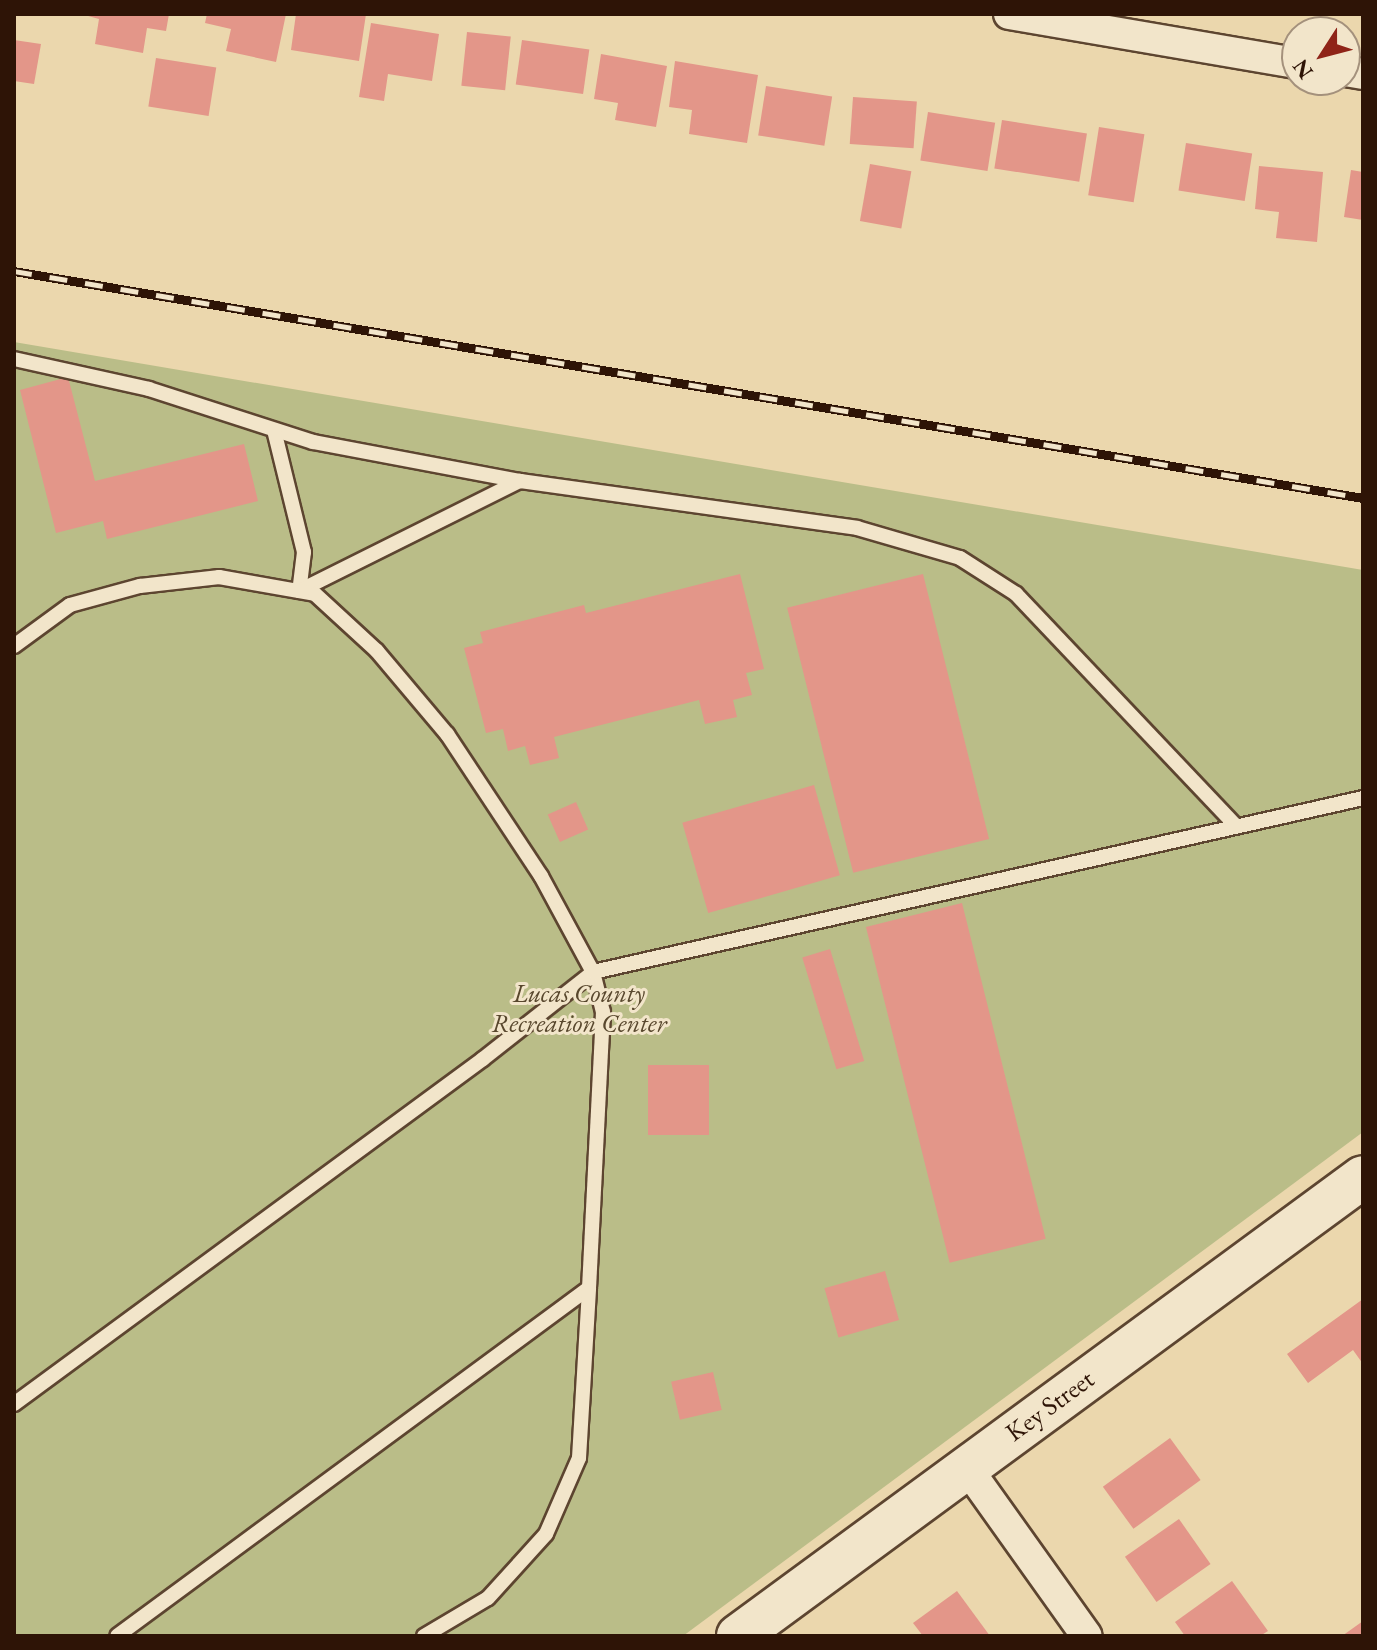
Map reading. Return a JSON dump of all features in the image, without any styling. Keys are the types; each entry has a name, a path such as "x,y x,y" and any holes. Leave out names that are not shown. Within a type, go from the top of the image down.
{"street":[{"path":"1009,14 1161,27 1281,59"},
{"name":"Key Street","path":"738,1636 1363,1177"},
{"path":"967,1468 1087,1636"}],"lane":[{"path":"14,359 149,389 313,442 520,481 857,528 960,558 1016,594 1236,826"},
{"path":"274,430 304,552 299,591"},
{"path":"299,591 520,481"},
{"path":"14,646 70,605 140,586 219,577 315,594 377,651 447,734 541,876 593,972 603,1012 579,1458 546,1534 488,1598 424,1636"},
{"path":"14,1404 483,1059 593,972 1363,798"},
{"path":"117,1636 589,1288"}],"green space":[{"name":"Lucas County Recreation Center","path":"14,342 1363,570 1363,1132 683,1636 14,1636"}],"building":[{"path":"81,14 169,14 166,31 147,28 143,53 95,44 99,19"},
{"path":"207,14 286,14 276,62 226,51 231,29 205,23"},
{"path":"296,14 366,14 359,61 291,50"},
{"path":"371,23 439,34 432,81 388,74 384,101 359,97"},
{"path":"467,32 511,37 505,90 461,86"},
{"path":"14,40 41,44 34,84 14,81"},
{"path":"522,40 589,49 583,94 516,85"},
{"path":"601,54 667,66 656,127 615,120 618,103 594,99"},
{"path":"156,58 216,68 209,116 148,106"},
{"path":"675,61 758,75 747,143 689,134 692,110 669,107"},
{"path":"766,86 832,96 824,146 758,135"},
{"path":"853,97 917,101 914,148 850,144"},
{"path":"928,112 995,123 987,171 920,160"},
{"path":"1002,120 1087,133 1079,182 994,168"},
{"path":"1099,127 1144,134 1134,202 1088,195"},
{"path":"1186,143 1252,153 1245,201 1178,190"},
{"path":"870,164 911,171 901,228 860,221"},
{"path":"1259,166 1323,172 1317,242 1276,238 1279,212 1255,209"},
{"path":"1351,170 1363,172 1363,220 1344,217"},
{"path":"68,377 95,481 244,444 258,501 107,539 103,521 56,533 20,390"},
{"path":"740,574 764,669 746,673 752,695 733,700 737,717 705,724 699,700 554,737 559,758 530,765 525,746 508,751 503,729 486,733 464,648 483,643 480,632 584,605 586,613"},
{"path":"923,574 989,839 853,873 787,608"},
{"path":"814,785 840,875 708,913 682,823"},
{"path":"576,802 588,829 560,842 548,815"},
{"path":"962,903 1046,1239 950,1263 866,927"},
{"path":"830,949 864,1061 836,1069 802,957"},
{"path":"648,1065 709,1065 709,1135 648,1135"},
{"path":"885,1271 899,1320 838,1337 824,1288"},
{"path":"1363,1299 1363,1364 1353,1350 1308,1383 1287,1354"},
{"path":"713,1372 722,1410 680,1420 671,1382"},
{"path":"1170,1438 1201,1480 1133,1529 1103,1487"},
{"path":"1179,1519 1211,1564 1156,1602 1125,1557"},
{"path":"1232,1581 1268,1631 1260,1636 1185,1636 1175,1622"},
{"path":"957,1591 990,1636 923,1636 913,1623"},
{"path":"1363,1621 1363,1636 1342,1636"}],"railway":[{"path":"14,271 1363,498"}]}
